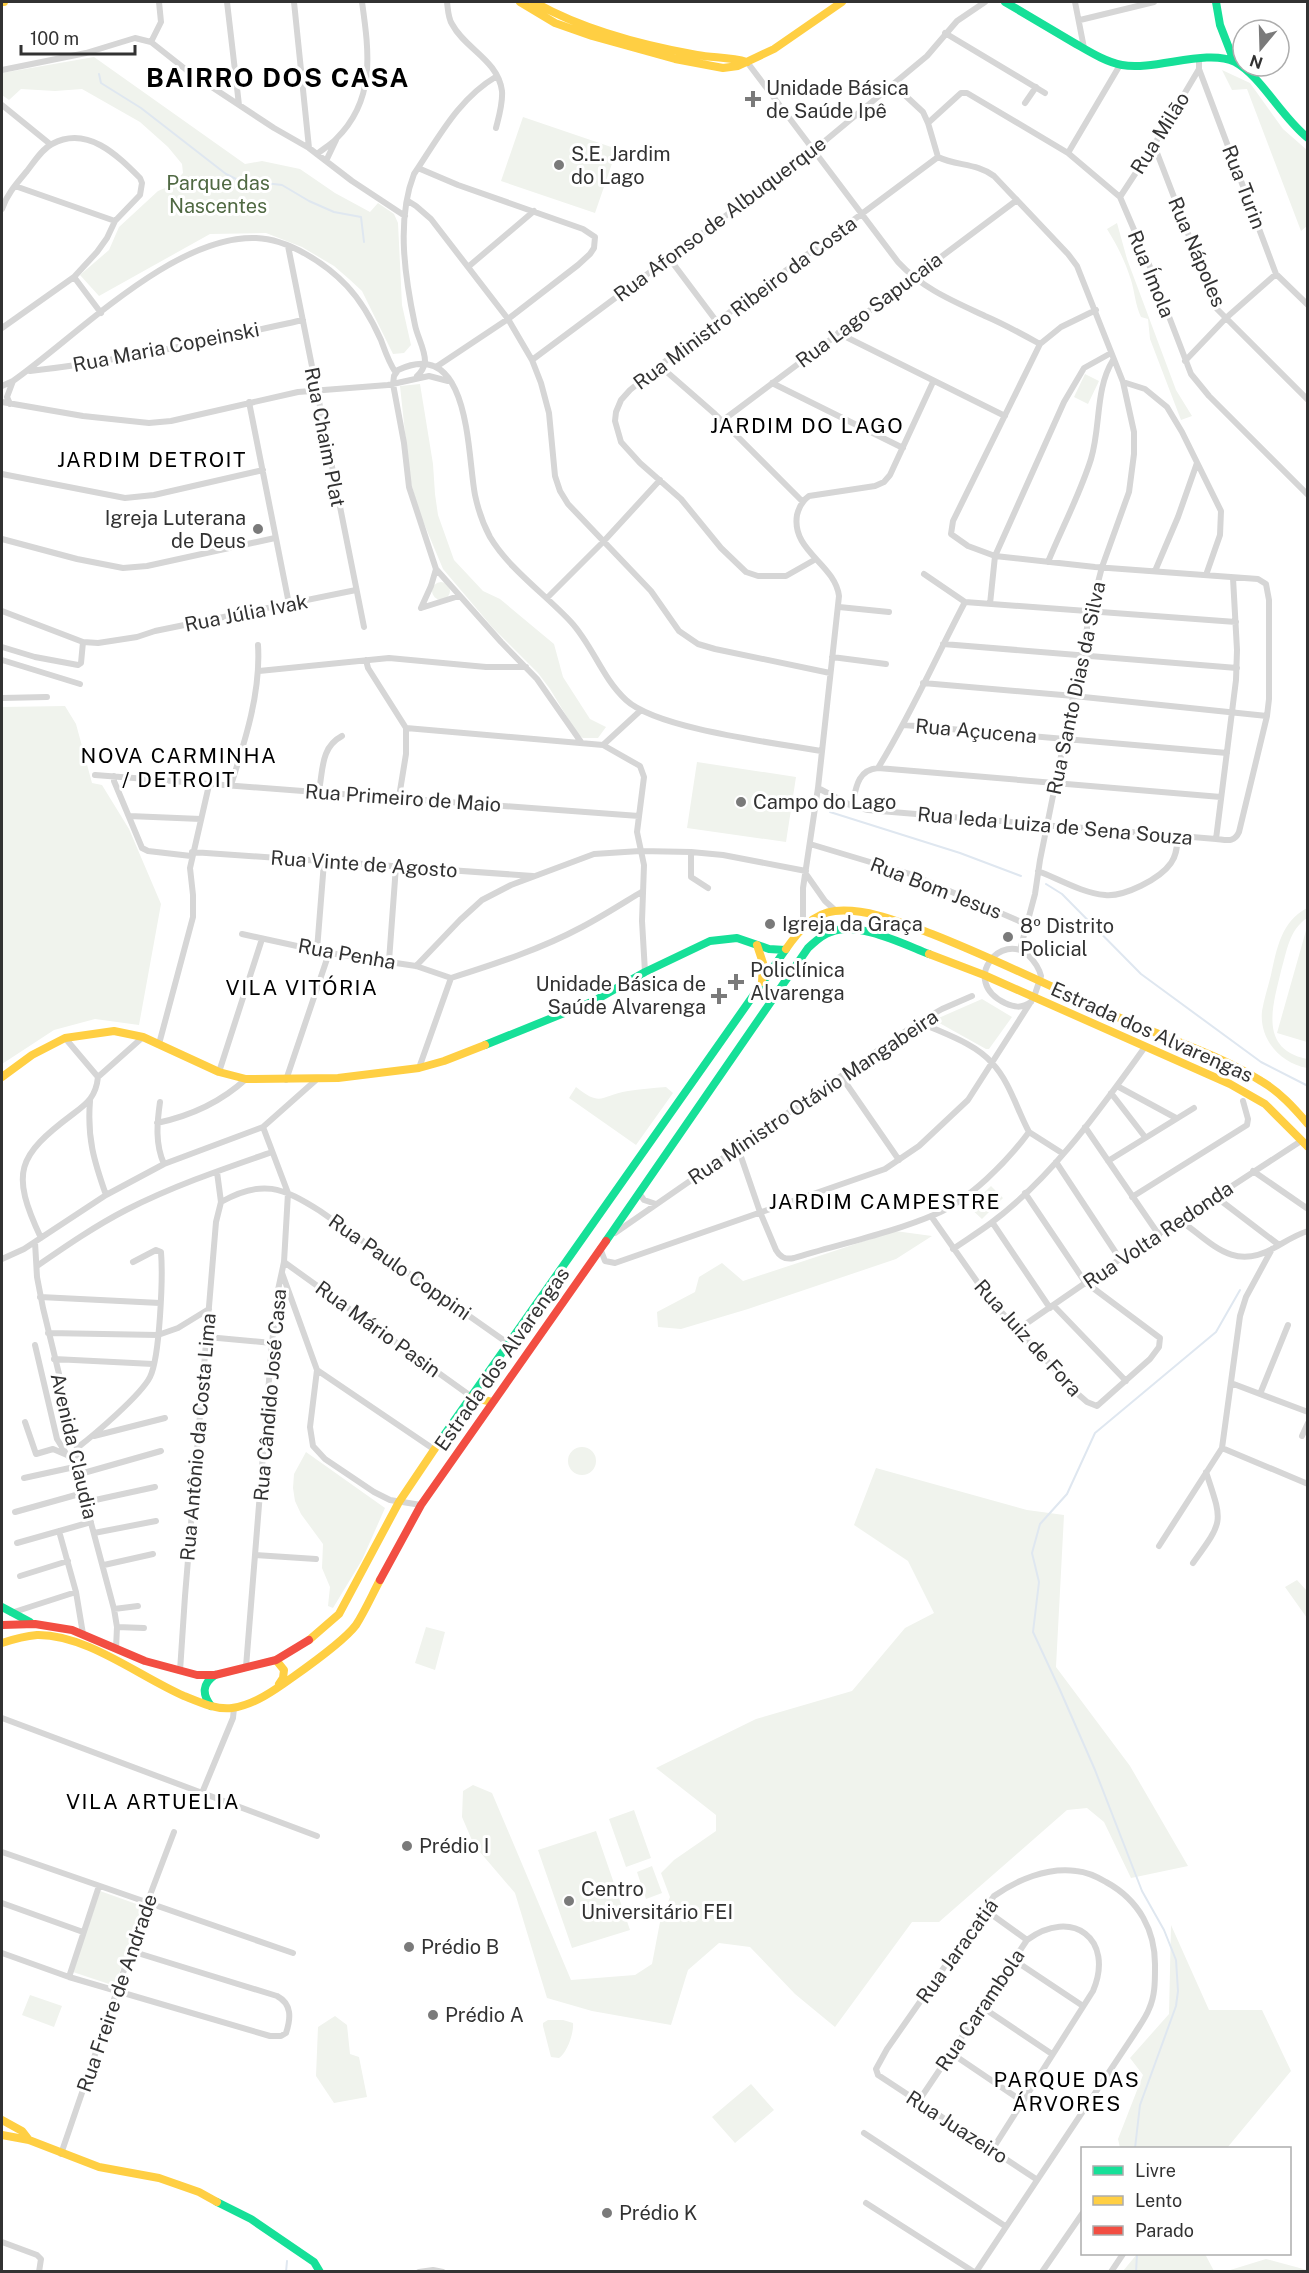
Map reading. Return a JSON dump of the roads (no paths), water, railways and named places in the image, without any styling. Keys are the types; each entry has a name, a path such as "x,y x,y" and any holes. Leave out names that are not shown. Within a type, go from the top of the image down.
{"main road":[{"path":"520,2 549,20 576,26 664,56 709,66 737,67 772,51 842,2"},
{"path":"534,2 576,26"},
{"path":"1005,2 1016,5 1084,48 1120,65 1150,65 1199,59 1231,60"},
{"path":"1216,2 1220,25 1231,53"},
{"path":"1252,78 1292,125 1308,138"},
{"name":"Estrada dos Alvarengas","path":"2,1627 35,1624 83,1634 154,1664 196,1675 215,1675 276,1660 307,1642 339,1614 399,1502 762,982 803,928 818,917 836,911 883,916 992,958 1257,1077 1286,1100 1308,1124"},
{"name":"Estrada dos Alvarengas","path":"2,1643 18,1636 50,1636 79,1643 159,1685 211,1706 234,1708 262,1697 320,1657 355,1626 421,1505 524,1355 610,1237 808,948 820,937 839,930 863,930 984,975 1032,1000 1145,1047 1255,1097 1278,1116 1304,1144"},
{"path":"2,1077 32,1055 65,1038 114,1031 143,1037 219,1072 246,1079 316,1080 419,1068 444,1061 594,1001 645,972 710,941 737,938 769,949 785,950"},
{"path":"757,945 763,963 762,982"},
{"path":"1145,1047 1159,1044 1168,1038"},
{"path":"509,1344 524,1355"},
{"path":"472,1397 492,1402"},
{"path":"2,1607 35,1624"},
{"path":"2,1627 18,1636"},
{"path":"276,1660 284,1670 283,1678 278,1686"},
{"path":"211,1706 204,1697 203,1690 208,1679 215,1675"},
{"path":"2,2120 22,2132 29,2140"},
{"path":"2,2134 29,2140 61,2154 112,2170 159,2178 199,2192 251,2219 314,2262 320,2271"}],"street":[{"path":"151,42 161,22 159,2"},
{"path":"227,2 239,105"},
{"path":"294,2 309,148"},
{"path":"326,161 336,139 358,110 366,88 367,65 362,2"},
{"path":"447,2 452,25 497,76 502,89 496,128"},
{"name":"Rua Afonso de Albuquerque","path":"532,360 814,150 927,56 957,21 985,2"},
{"path":"1075,2 1084,48"},
{"path":"1080,20 1154,2"},
{"path":"945,33 1045,93"},
{"path":"2,70 86,53 135,38 151,42 171,60 309,148 405,216"},
{"name":"Rua Turin","path":"1199,59 1199,69 1276,274 1308,305"},
{"path":"747,62 912,278 934,292 1040,344"},
{"path":"1068,153 1120,65"},
{"name":"Rua Milão","path":"1120,197 1199,69"},
{"path":"415,378 421,373 424,363 409,290 405,241 405,216 411,182 458,108 485,83 497,76"},
{"path":"894,85 923,112 938,157"},
{"path":"1025,103 1036,87"},
{"name":"Rua Ímola","path":"928,123 961,93 973,95 1068,153 1120,197 1191,374 1209,396 1308,495"},
{"path":"2,105 50,144"},
{"path":"317,154 336,139"},
{"path":"2,209 3,197 50,144 62,140 90,141 106,148 140,178 142,183 140,195 115,221 97,252 74,277 2,328"},
{"name":"Rua Nápoles","path":"1154,145 1214,302 1226,318 1308,400"},
{"name":"Rua Santo Dias da Silva","path":"938,157 988,171 1077,266 1123,382 1134,432 1133,473 1124,510 1102,567 1090,613 1035,894 1020,950"},
{"name":"Rua Ministro Ribeiro da Costa","path":"816,559 786,576 758,576 746,572 721,548 681,499 621,442 615,421 616,412 621,400 630,390 660,366 938,157"},
{"path":"418,168 458,185 591,233 595,237 594,248 578,265 508,319 436,367"},
{"path":"15,186 115,221"},
{"name":"Rua Lago Sapucaia","path":"722,421 1017,200"},
{"path":"408,201 431,219 508,319 532,360 547,405 553,440 555,476 560,491 577,515 651,591 669,619 687,638 715,649 830,673"},
{"path":"468,267 534,211"},
{"path":"2,386 27,371 129,291 185,255 208,246 232,239 256,238 288,246 330,271 360,302 371,319 396,373 393,384 404,443 409,487 436,569 548,692 581,742"},
{"name":"Rua Chaim Plat","path":"288,246 364,627"},
{"path":"669,258 717,322"},
{"path":"1185,362 1226,318 1276,274"},
{"path":"74,277 101,313"},
{"path":"1096,310 1061,327 1040,344 951,534 995,556 1258,579 1264,582 1268,590 1269,699 1267,716 1239,832 1233,840 1216,839"},
{"name":"Rua Maria Copeinski","path":"27,371 129,356 303,320"},
{"path":"838,333 1005,416"},
{"path":"416,364 422,348"},
{"path":"990,604 995,556 1009,521 1075,382 1084,368 1112,356"},
{"path":"1048,562 1091,461 1099,422 1101,391 1112,356"},
{"path":"396,373 424,363 436,367 449,381 457,394 465,417 475,494 484,524 498,548 577,629 618,693 640,711 714,732 821,751"},
{"path":"660,366 722,421 802,501"},
{"path":"2,402 9,400 83,416 149,423 171,421 249,402 316,391 393,384 434,376 449,381"},
{"path":"9,400 13,381"},
{"path":"803,928 802,902 839,608 838,586 806,549 797,529 796,519 802,501 816,494 875,486 884,482 890,475 933,382"},
{"path":"1123,382 1145,389 1167,407 1176,419 1221,511 1220,535 1206,575"},
{"path":"772,383 903,448"},
{"path":"249,402 289,604"},
{"path":"1155,571 1178,518 1197,463"},
{"path":"2,474 125,498 154,495 263,470"},
{"path":"547,598 660,480"},
{"path":"2,539 100,565 123,568 147,566 275,538"},
{"path":"436,569 421,608 459,596"},
{"path":"924,574 965,602 1236,622"},
{"name":"Rua Ieda Luiza de Sena Souza","path":"818,788 852,806 868,810 1216,839 1237,668 1233,578"},
{"name":"Rua Júlia Ivak","path":"83,642 98,643 137,637 155,631 356,590"},
{"path":"878,768 904,725 965,602"},
{"path":"839,608 889,612"},
{"path":"2,610 83,642 81,663 78,666 2,647"},
{"path":"943,644 1237,668"},
{"path":"231,785 245,736 259,671 258,645"},
{"path":"259,671 389,657 486,668 526,667"},
{"path":"832,657 886,664"},
{"path":"2,660 80,684"},
{"path":"366,660 368,668 406,728 406,754 399,797"},
{"path":"923,683 1267,716"},
{"path":"2,698 47,697"},
{"path":"603,745 640,711"},
{"name":"Rua Açucena","path":"904,725 1227,753"},
{"path":"406,728 603,745 634,762 643,771 637,832 644,866 642,932 645,972"},
{"path":"319,791 327,750 332,741 342,736"},
{"path":"852,806 862,774 870,769 878,768 1221,797"},
{"name":"Rua Primeiro de Maio","path":"95,775 639,816"},
{"path":"114,776 129,816 201,819"},
{"path":"159,1044 193,917 190,876 192,854 209,785"},
{"name":"Rua Vinte de Agosto","path":"129,816 145,850 173,854 536,876"},
{"path":"1038,874 1094,893 1116,895 1152,879 1170,864 1174,857 1178,836"},
{"name":"Rua Bom Jesus","path":"810,844 910,874 1026,924"},
{"path":"416,966 482,900 511,885 594,855 640,851 691,852 741,858 806,872 825,901 836,911"},
{"path":"691,852 691,877 708,888"},
{"path":"317,950 324,862"},
{"path":"389,961 396,866"},
{"path":"419,1068 451,978 489,966 571,933 643,891"},
{"name":"Rua Penha","path":"242,934 317,950 416,966 451,978"},
{"path":"219,1072 262,939"},
{"path":"1019,1019 1013,1007 990,994 984,975 992,958 1005,950 1020,950"},
{"name":"Estrada dos Alvarengas","path":"1013,1007 1021,1007 1032,1000 1041,981 1038,967 1027,954 1020,950"},
{"path":"286,1080 329,952"},
{"name":"Rua Ministro Otávio Mangabeira","path":"610,1237 919,1022 972,996"},
{"path":"600,1248 605,1261 615,1263 871,1175 899,1160 933,1134 968,1100 1032,1000"},
{"path":"919,1022 976,1051 993,1063 1029,1132 1062,1153"},
{"path":"106,1195 90,1144 88,1125 90,1101 97,1088 98,1077 143,1037"},
{"path":"65,1038 98,1077"},
{"path":"953,1249 992,1222 1056,1162 1111,1094 1145,1047"},
{"path":"841,1076 899,1160"},
{"path":"157,1123 210,1104 236,1089 246,1079"},
{"path":"2,1259 38,1240 106,1195 164,1164 263,1127 316,1080"},
{"path":"1117,1086 1176,1118"},
{"path":"1111,1094 1145,1137"},
{"name":"Avenida Claudia","path":"90,1101 41,1139 33,1148 23,1170 22,1182 38,1240 37,1266 40,1297 77,1448 83,1493 114,1609 117,1627 116,1649"},
{"path":"1132,1197 1247,1125 1244,1101"},
{"path":"160,1102 157,1123 158,1149 164,1164"},
{"path":"1108,1161 1194,1108"},
{"name":"Rua Cândido José Casa","path":"246,1667 272,1342 284,1262 288,1193 263,1127"},
{"path":"1085,1127 1159,1235"},
{"path":"738,1148 760,1212 778,1254 789,1259 931,1216 955,1204 1007,1158 1029,1132"},
{"name":"Rua Volta Redonda","path":"1017,1330 1085,1282 1253,1172 1304,1144"},
{"path":"37,1266 127,1209 272,1152"},
{"path":"1056,1162 1120,1259"},
{"name":"Rua Antônio da Costa Lima","path":"180,1672 184,1596 216,1222 221,1202 217,1172"},
{"path":"1253,1172 1308,1209"},
{"path":"221,1202 252,1190 274,1188 288,1193"},
{"name":"Rua Paulo Coppini","path":"288,1193 320,1211 509,1344"},
{"path":"638,1193 644,1200 656,1204"},
{"path":"1025,1193 1085,1282"},
{"path":"1216,1197 1275,1247"},
{"name":"Rua Juiz de Fora","path":"931,1216 979,1287 1079,1395 1092,1406 1097,1406 1102,1404 1150,1359 1161,1342 1152,1332 1085,1282"},
{"path":"1181,1221 1235,1257 1249,1257 1308,1231"},
{"path":"992,1222 1052,1307 1125,1381"},
{"path":"1159,1546 1222,1448 1237,1331 1244,1303 1275,1247"},
{"path":"77,1448 93,1436 147,1382 151,1375 158,1335 161,1251 153,1251 133,1262"},
{"name":"Rua Mário Pasin","path":"284,1262 472,1397"},
{"path":"281,1272 316,1370 310,1427 313,1446 325,1459 390,1500 421,1505"},
{"path":"40,1297 160,1303"},
{"path":"48,1332 158,1335 178,1328 209,1309"},
{"path":"1260,1394 1288,1324"},
{"path":"207,1337 272,1342"},
{"path":"35,1345 57,1439 67,1455 79,1466"},
{"path":"54,1359 153,1364"},
{"path":"316,1370 435,1450"},
{"path":"1231,1383 1308,1412"},
{"path":"93,1436 165,1418"},
{"path":"25,1422 36,1454 52,1449 67,1455"},
{"path":"1302,1436 1308,1423"},
{"path":"1222,1448 1308,1484"},
{"path":"80,1474 161,1451"},
{"path":"24,1478 79,1466"},
{"path":"1192,1563 1213,1535 1219,1522 1219,1511 1206,1472"},
{"path":"86,1502 155,1487"},
{"path":"15,1512 83,1493"},
{"path":"94,1533 156,1521"},
{"path":"17,1543 91,1522"},
{"path":"60,1531 76,1592 83,1634"},
{"path":"104,1566 153,1554"},
{"path":"255,1555 316,1559"},
{"path":"20,1576 68,1561"},
{"path":"11,1613 76,1592"},
{"path":"114,1609 138,1606"},
{"path":"117,1627 144,1628"},
{"path":"202,1792 234,1708"},
{"path":"2,1718 317,1836"},
{"name":"Rua Freire de Andrade","path":"61,2154 147,1903 174,1832"},
{"path":"2,1852 293,1953"},
{"name":"Rua Jaracatiá","path":"877,2072 887,2049 984,1909 994,1896 1007,1887 1054,1871 1076,1871 1093,1875 1128,1896 1140,1909 1154,1943 1155,1988 1150,2008 975,2271"},
{"path":"69,1977 99,1886"},
{"path":"2,1903 83,1932"},
{"path":"984,1909 1027,1940"},
{"name":"Rua Carambola","path":"918,2102 1027,1940 1042,1930 1057,1926 1073,1928 1088,1935 1095,1946 1100,1963 1097,1982 992,2150"},
{"path":"2,1953 69,1977 270,2036 281,2036 288,2027 290,2009 285,2000 269,1993 131,1951"},
{"path":"1014,1960 1083,2006"},
{"path":"982,2007 1052,2054"},
{"path":"951,2053 1022,2101"},
{"name":"Rua Juazeiro","path":"877,2072 918,2102 1036,2179"},
{"path":"864,2133 1005,2226"},
{"path":"866,2203 975,2271"},
{"path":"1042,2271 1081,2217"},
{"path":"2,2242 34,2253 41,2259 39,2271"},
{"path":"1111,2271 1122,2255"},
{"path":"419,2271 442,2271"}],"waterway":[{"path":"99,74 101,83 141,108 226,174 238,180 282,185 334,212 361,217 364,242"},
{"path":"830,812 960,853 1021,876"},
{"path":"1046,884 1062,894 1141,974 1261,1062 1308,1086"},
{"path":"1135,2147 1140,2105 1176,2006 1178,1991 1176,1960 1164,1930 1142,1891 1095,1770 1033,1632 1039,1582 1032,1553 1040,1524 1067,1494 1095,1433 1216,1332 1240,1290"},
{"path":"1136,2272 1137,2255"},
{"path":"286,2272 287,2261"}],"place":[{"name":"Unidade Básica de Saúde Ipê","path":"753,99"},
{"name":"S.E. Jardim do Lago","path":"559,165"},
{"name":"Igreja Luterana de Deus","path":"258,529"},
{"name":"Campo do Lago","path":"741,802"},
{"name":"Igreja da Graça","path":"770,924"},
{"name":"8º Distrito Policial","path":"1008,937"},
{"name":"Policlínica Alvarenga","path":"736,982"},
{"name":"Unidade Básica de Saúde Alvarenga","path":"719,996"},
{"name":"Prédio I","path":"407,1846"},
{"name":"Centro Universitário FEI","path":"569,1901"},
{"name":"Prédio B","path":"409,1947"},
{"name":"Prédio A","path":"433,2015"},
{"name":"Prédio K","path":"607,2213"}],"district":[{"name":"BAIRRO DOS CASA","path":"278,77"},
{"name":"JARDIM DO LAGO","path":"807,425"},
{"name":"JARDIM DETROIT","path":"152,459"},
{"name":"NOVA CARMINHA / DETROIT","path":"179,767"},
{"name":"VILA VITÓRIA","path":"302,987"},
{"name":"JARDIM CAMPESTRE","path":"885,1201"},
{"name":"VILA ARTUELIA","path":"153,1801"},
{"name":"PARQUE DAS ÁRVORES","path":"1067,2091"}],"park label":[{"name":"Parque das Nascentes","path":"218,194"}]}
